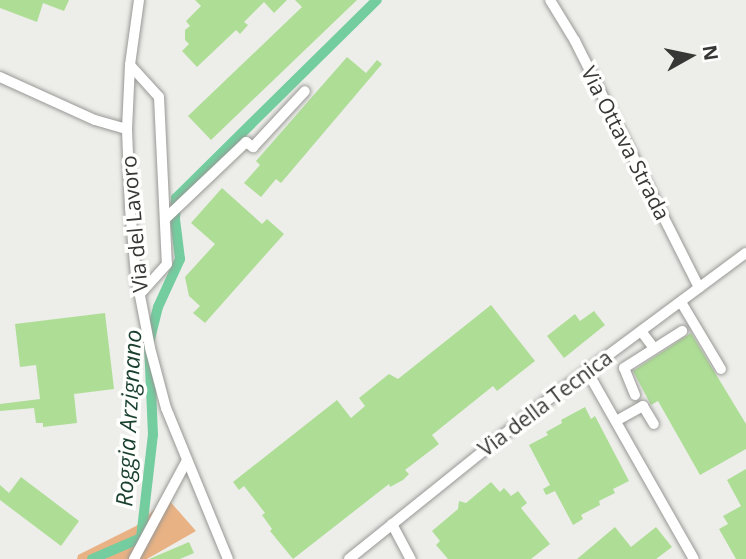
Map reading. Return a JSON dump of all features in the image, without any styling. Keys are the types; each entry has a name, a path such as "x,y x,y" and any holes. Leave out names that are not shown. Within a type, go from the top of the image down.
{"street":[{"name":"Via del Lavoro","path":"139,0 130,65 127,129 130,208 140,293 150,348 186,461 228,559"},
{"name":"Via Ottava Strada","path":"550,0 575,41 699,288"},
{"path":"130,65 159,97 172,213 167,264 140,293"},
{"path":"0,77 95,120 127,129"},
{"path":"172,213 246,142 253,147 305,90"},
{"name":"Via della Tecnica","path":"349,559 587,371 746,253"},
{"path":"681,302 721,369"},
{"path":"641,331 654,348"},
{"path":"635,395 624,368 682,331"},
{"path":"587,371 694,559"},
{"path":"616,421 643,407 654,424"},
{"path":"134,559 186,461"},
{"path":"392,524 411,559"}],"shaded area":[{"path":"167,498 196,531 147,559 77,559 78,555 136,526"}],"building":[{"path":"0,0 69,0 64,11 43,3 37,22 0,8"},
{"path":"195,0 287,0 274,13 264,2 244,22 248,25 240,34 236,30 197,67 182,51 189,44 185,40 185,30 190,26 186,21 201,6"},
{"path":"295,0 357,0 211,140 188,116 302,7"},
{"path":"347,57 366,73 377,60 382,64 281,183 276,179 261,197 244,183 260,165 256,161"},
{"path":"222,188 262,224 267,219 284,234 205,323 193,313 200,306 189,296 185,277 215,244 191,223"},
{"path":"491,305 535,361 497,391 493,386 432,435 439,444 405,470 409,474 403,480 390,487 389,484 293,559 270,531 272,529 262,515 265,513 244,486 239,490 233,482 337,400 351,418 365,406 359,398 389,374 398,379"},
{"path":"594,311 605,325 564,358 547,336 575,314 580,321"},
{"path":"105,313 114,389 74,394 77,423 43,427 43,423 36,423 34,408 0,411 0,404 40,399 36,365 20,367 15,324"},
{"path":"691,333 746,424 746,449 700,475 658,401 651,405 633,371"},
{"path":"585,407 591,419 595,416 629,481 613,489 615,493 599,501 600,505 581,515 583,519 573,525 555,491 546,495 543,489 550,485 529,445 548,435 546,432 562,423 561,420"},
{"path":"746,469 746,559 736,559 719,529 728,524 723,516 741,506 727,480"},
{"path":"21,477 79,521 61,546 0,500 0,485 9,493"},
{"path":"491,482 500,492 504,488 511,496 518,491 527,503 521,508 550,544 531,559 448,559 436,545 440,541 432,531 458,509 459,501 466,503"},
{"path":"615,527 631,547 656,527 672,547 656,559 577,559"},
{"path":"189,542 194,553 180,559 149,559"}],"waterway":[{"name":"Roggia Arzignano","path":"92,559 141,538 153,435 149,343 158,307 180,259 175,219 176,198 377,0"}]}
